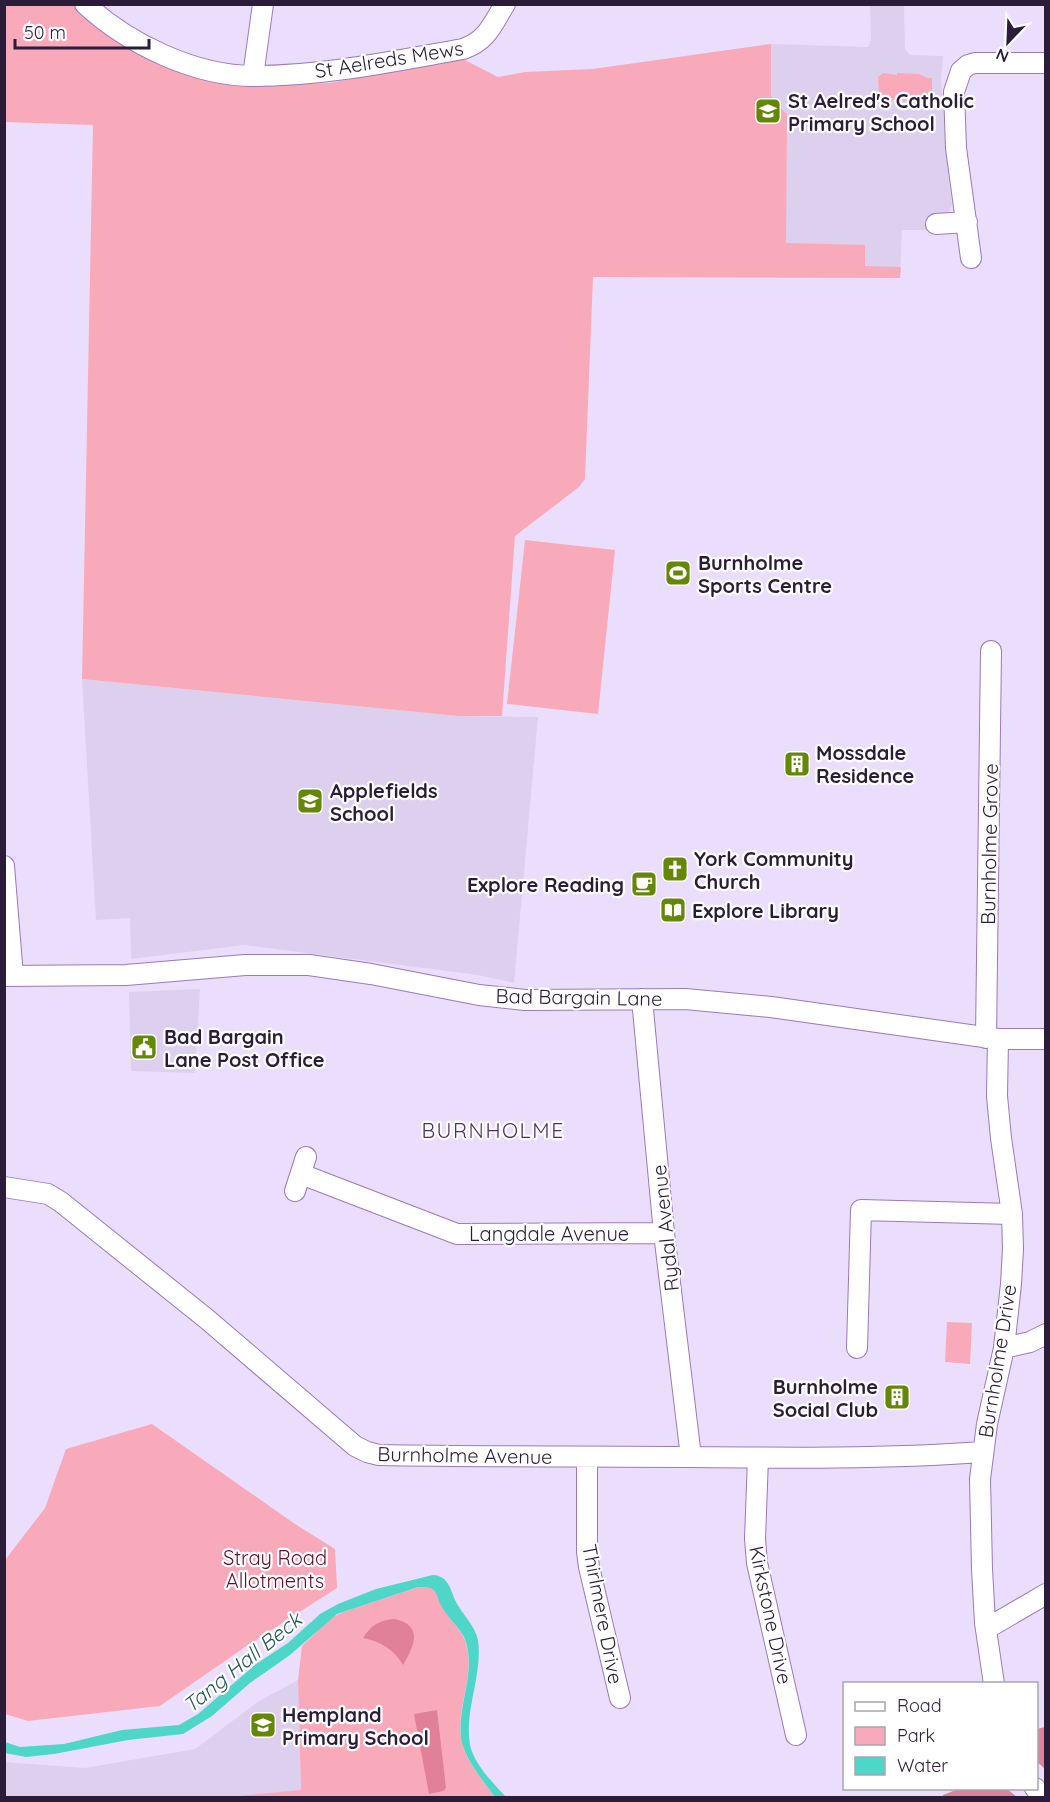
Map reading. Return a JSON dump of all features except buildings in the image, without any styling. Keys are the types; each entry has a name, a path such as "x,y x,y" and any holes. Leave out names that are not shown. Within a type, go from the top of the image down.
{"street":[{"name":"St Aelreds Mews","path":"85,4 103,21 156,52 216,71 253,76 318,72 463,49 486,36 505,4"},
{"path":"253,76 263,4"},
{"path":"971,258 954,130 954,92 957,77 968,65 975,63 1046,63"},
{"path":"936,224 967,222"},
{"name":"Burnholme Grove","path":"991,651 992,1038"},
{"path":"4,866 9,976"},
{"name":"Bad Bargain Lane","path":"9,976 126,975 245,965 309,965 371,974 479,995 525,1000 685,999 771,1007 992,1038 1046,1039"},
{"name":"Rydal Avenue","path":"642,999 664,1233 691,1457"},
{"name":"Burnholme Drive","path":"992,1038 1001,1138 1012,1214 1011,1284 1004,1348 983,1452 980,1479 986,1629 994,1682"},
{"name":"Langdale Avenue","path":"300,1174 457,1234 664,1233"},
{"name":"Burnholme Avenue","path":"4,1187 48,1194 61,1202 208,1320 355,1446 367,1452 379,1455 758,1458 914,1457 983,1452"},
{"path":"857,1348 861,1210 1012,1214"},
{"path":"1004,1348 1030,1342 1046,1334"},
{"name":"Thirlmere Drive","path":"587,1457 589,1567 620,1698"},
{"name":"Kirkstone Drive","path":"758,1458 755,1539 757,1563 796,1735"},
{"path":"986,1629 1046,1593"}],"shaded area":[{"name":"St Aelred's Catholic Primary School","path":"870,4 904,5 905,49 910,55 943,56 941,79 952,205 948,213 929,215 929,230 902,230 900,278 593,277 593,69 771,44 868,47 871,40"},
{"name":"Applefields School","path":"82,679 458,716 538,717 514,983 478,975 244,945 131,959 130,918 96,920"},
{"path":"200,989 195,1073 131,1071 129,992"},
{"path":"395,1619 410,1626 414,1637 403,1665 386,1647 363,1638 376,1624"},
{"name":"Hempland Primary School","path":"298,1680 301,1797 5,1797 4,1762 85,1768 195,1749 259,1701"},
{"path":"437,1710 446,1788 443,1791 429,1794 414,1714"},
{"path":"1046,1727 1045,1769 1038,1763 1038,1729"},
{"path":"956,1790 1008,1790 1017,1797 943,1797"}],"green space":[{"path":"5,5 73,5 81,15 130,45 191,72 259,86 330,83 461,58 498,77 525,72 593,69 771,44 771,96 787,115 786,243 865,245 865,266 901,267 900,278 593,277 585,479 579,487 515,536 502,716 458,716 82,679 93,125 5,122"},
{"path":"883,73 919,74 932,78 932,104 882,99 879,93 878,77"},
{"path":"525,540 615,550 598,714 507,704"},
{"path":"947,1322 972,1323 970,1364 945,1362"},
{"name":"Stray Road Allotments","path":"152,1424 295,1524 335,1549 337,1588 248,1645 160,1706 28,1721 5,1714 5,1560 45,1508 66,1449"},
{"path":"429,1586 437,1593 443,1608 464,1638 468,1650 469,1663 461,1713 461,1738 470,1762 495,1797 217,1798 301,1790 298,1680 302,1646 331,1618 343,1612 418,1587"}],"water":[{"path":"433,1575 448,1583 478,1640 478,1666 469,1718 470,1745 480,1766 506,1797 495,1797 475,1769 463,1746 461,1725 468,1674 468,1649 464,1637 444,1611 435,1591 425,1587 418,1587 337,1614 290,1655 250,1683 212,1716 183,1734 128,1740 26,1757 5,1753 5,1742 20,1747 64,1744 122,1730 179,1725 198,1714 256,1664 288,1643 320,1614 376,1589"}],"place":[{"name":"St Aelred's Catholic Primary School","path":"768,111"},
{"name":"Burnholme Sports Centre","path":"678,573"},
{"name":"Mossdale Residence","path":"797,764"},
{"name":"Applefields School","path":"310,801"},
{"name":"York Community Church","path":"675,869"},
{"name":"Explore Reading","path":"644,884"},
{"name":"Explore Library","path":"673,910"},
{"name":"Bad Bargain Lane Post Office","path":"144,1047"},
{"name":"Burnholme Social Club","path":"897,1397"},
{"name":"Hempland Primary School","path":"263,1725"}],"district":[{"name":"BURNHOLME","path":"493,1130"}],"water label":[{"name":"Tang Hall Beck","path":"242,1662"}]}
